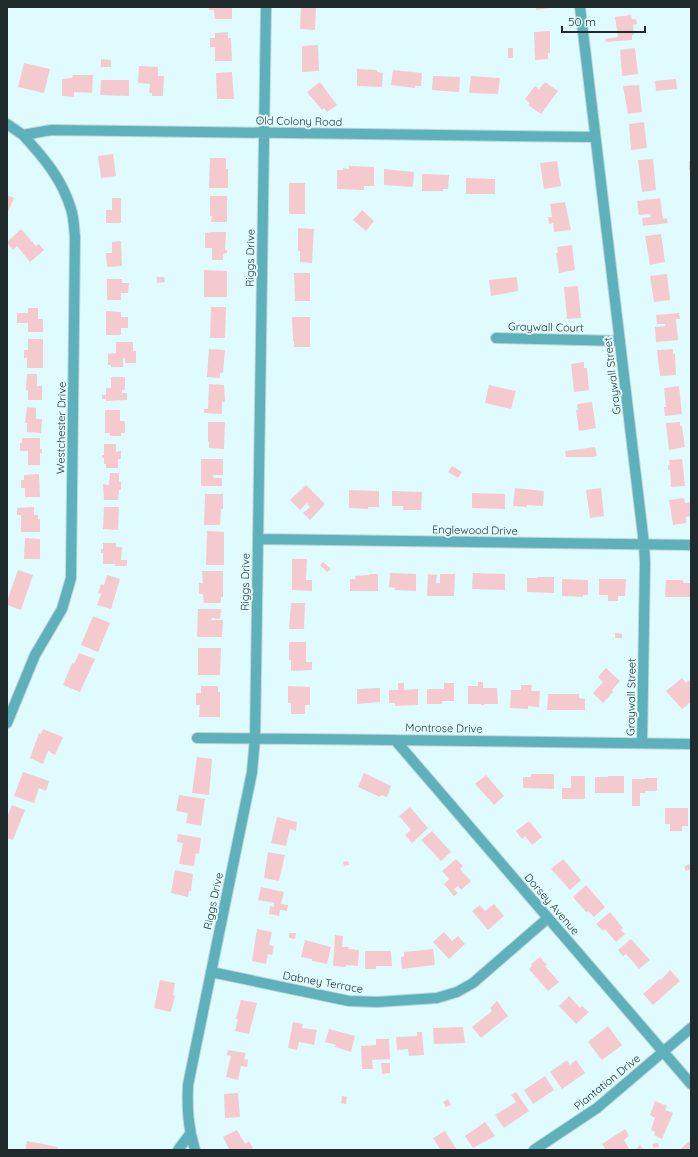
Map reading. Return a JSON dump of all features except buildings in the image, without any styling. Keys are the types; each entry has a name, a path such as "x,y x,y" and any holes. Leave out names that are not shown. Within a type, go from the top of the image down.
{"street":[{"name":"Riggs Drive","path":"195,1150 190,1134 187,1111 188,1085 252,772 255,739 266,7"},
{"name":"Graywall Street","path":"580,7 644,544 642,743"},
{"path":"7,124 23,135"},
{"name":"Old Colony Road","path":"23,135 51,130 595,137"},
{"name":"Westchester Drive","path":"7,723 35,656 62,609 71,578 75,237 72,210 61,184 45,159 23,135"},
{"name":"Graywall Court","path":"496,338 620,341"},
{"name":"Englewood Drive","path":"258,539 691,545"},
{"name":"Montrose Drive","path":"197,738 691,744"},
{"name":"Dorsey Avenue","path":"395,740 691,1084"},
{"name":"Dabney Terrace","path":"211,972 349,1001 377,1002 437,998 457,992 473,983 548,918"},
{"name":"Plantation Drive","path":"534,1150 597,1108 691,1028"},
{"path":"178,1150 190,1134"}]}
